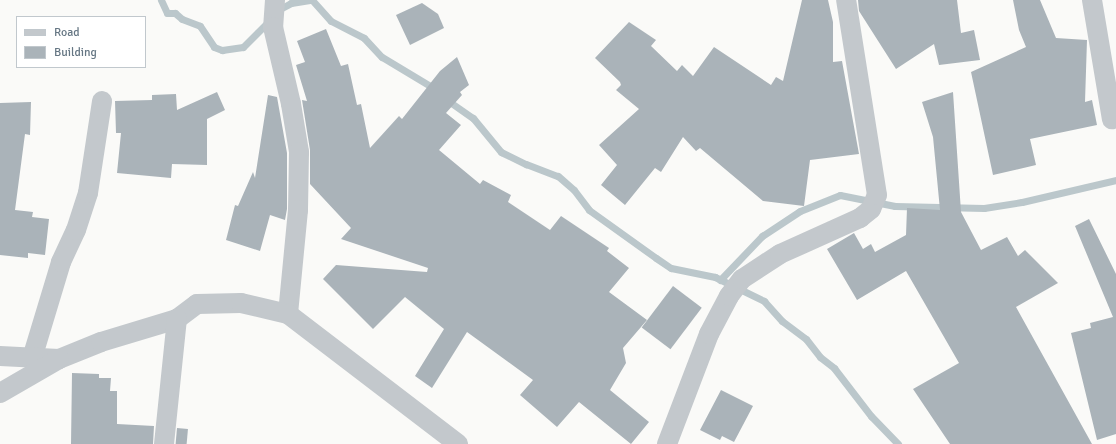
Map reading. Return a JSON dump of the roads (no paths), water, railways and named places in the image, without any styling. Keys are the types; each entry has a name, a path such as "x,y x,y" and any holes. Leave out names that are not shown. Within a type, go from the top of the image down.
{"street":[{"path":"667,444 709,334 729,296 742,279 780,254 854,221 874,202 846,0"},
{"path":"1092,0 1112,119"},
{"path":"274,3 273,27 291,104 299,152 298,210 288,314"},
{"path":"32,356 61,262 76,230 88,193 102,101"},
{"path":"0,393 59,359 101,342 177,319 197,304 241,303 288,314 458,444"},
{"path":"164,444 177,319"},
{"path":"0,356 32,356 59,359"}],"waterway":[{"path":"161,0 167,13 175,13 182,19 200,26 214,47 222,50 243,47 268,22"},
{"path":"278,10 291,3 310,0"},
{"path":"312,0 331,21 364,38 382,57 437,90"},
{"path":"447,100 473,118 501,152 526,164 558,176 574,190 589,210 671,268 715,277 764,301 782,321 806,339 820,357 834,368 871,416 898,444"},
{"path":"720,280 762,236 800,211 840,195 895,206 984,208 1022,202 1116,180"}]}
